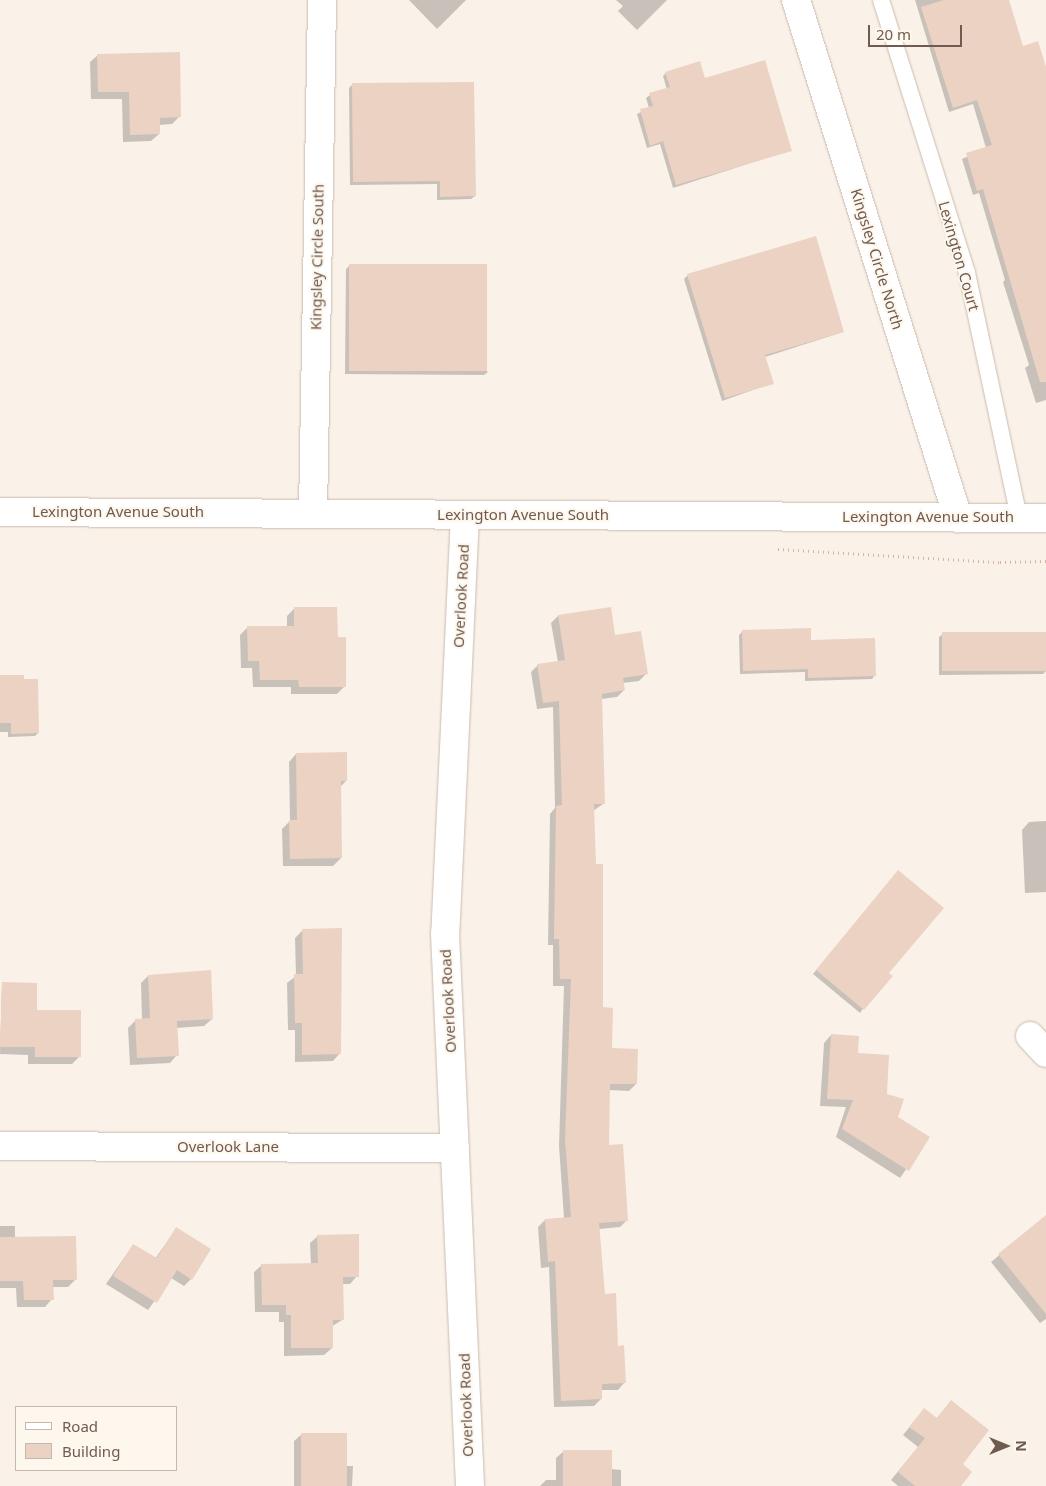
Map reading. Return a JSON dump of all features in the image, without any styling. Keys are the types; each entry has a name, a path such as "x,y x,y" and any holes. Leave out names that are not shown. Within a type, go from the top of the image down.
{"street":[{"name":"Kingsley Circle South","path":"313,513 322,0"},
{"name":"Kingsley Circle North","path":"796,0 958,518"},
{"name":"Lexington Avenue South","path":"0,512 958,518 1019,516 1046,518"},
{"name":"Overlook Road","path":"466,515 445,933 470,1486"},
{"name":"Overlook Lane","path":"0,1146 455,1148"}],"lane":[{"name":"Lexington Court","path":"881,0 967,273 1019,516"}],"building":[{"path":"944,0 1009,0 1023,46 1038,41 1046,67 1046,382 1040,382 983,189 977,191 966,153 992,145 977,100 953,108 921,7"},
{"path":"180,52 181,117 160,118 160,134 130,135 129,92 98,92 97,54"},
{"path":"765,60 792,151 676,185 663,141 650,146 640,109 653,106 649,93 670,87 665,72 700,61 705,78"},
{"path":"474,82 476,196 440,197 440,181 353,182 352,83"},
{"path":"816,236 844,332 765,355 774,384 725,398 687,274"},
{"path":"349,264 487,264 487,371 349,371"},
{"path":"294,607 337,607 338,637 346,637 346,687 299,687 298,680 260,680 259,661 248,661 247,626 294,626"},
{"path":"611,607 615,635 641,631 648,674 623,678 625,690 602,694 605,804 594,804 596,864 603,864 603,1007 613,1008 612,1048 638,1049 637,1084 610,1084 609,1145 623,1144 628,1221 599,1223 605,1294 616,1293 618,1346 624,1345 626,1383 602,1384 602,1399 561,1401 555,1261 548,1262 545,1219 571,1217 565,1139 571,979 560,979 559,939 554,939 556,806 562,805 559,701 543,703 537,664 565,660 558,615"},
{"path":"811,628 811,640 875,638 876,676 808,678 808,669 743,671 742,630"},
{"path":"942,632 1046,632 1046,671 942,671"},
{"path":"0,675 24,675 24,679 38,679 39,733 11,734 11,723 0,723"},
{"path":"347,752 347,781 341,781 342,858 290,859 289,820 297,820 296,753"},
{"path":"898,870 944,908 889,973 893,976 864,1010 816,970"},
{"path":"342,928 341,1054 302,1055 302,1023 295,1023 294,974 303,974 302,929"},
{"path":"211,970 213,1019 177,1021 179,1056 137,1058 135,1019 150,1018 148,975"},
{"path":"2,982 37,983 37,1010 81,1010 81,1057 35,1057 35,1047 0,1047"},
{"path":"831,1034 859,1036 858,1053 889,1055 887,1094 904,1099 898,1117 930,1137 909,1171 842,1129 853,1100 827,1099"},
{"path":"1046,1215 1046,1314 998,1254"},
{"path":"176,1227 211,1249 192,1280 177,1270 157,1303 113,1276 133,1244 157,1258"},
{"path":"359,1234 359,1277 343,1277 344,1320 333,1320 333,1348 291,1348 291,1315 286,1315 286,1305 262,1305 261,1264 318,1263 317,1235"},
{"path":"76,1236 77,1280 53,1280 54,1300 24,1300 23,1281 0,1281 0,1237"},
{"path":"951,1400 989,1430 963,1464 972,1472 961,1486 915,1486 898,1472 925,1438 909,1427 924,1408 937,1418"},
{"path":"301,1433 347,1433 347,1486 301,1486"},
{"path":"563,1450 612,1450 612,1486 563,1486"}]}
